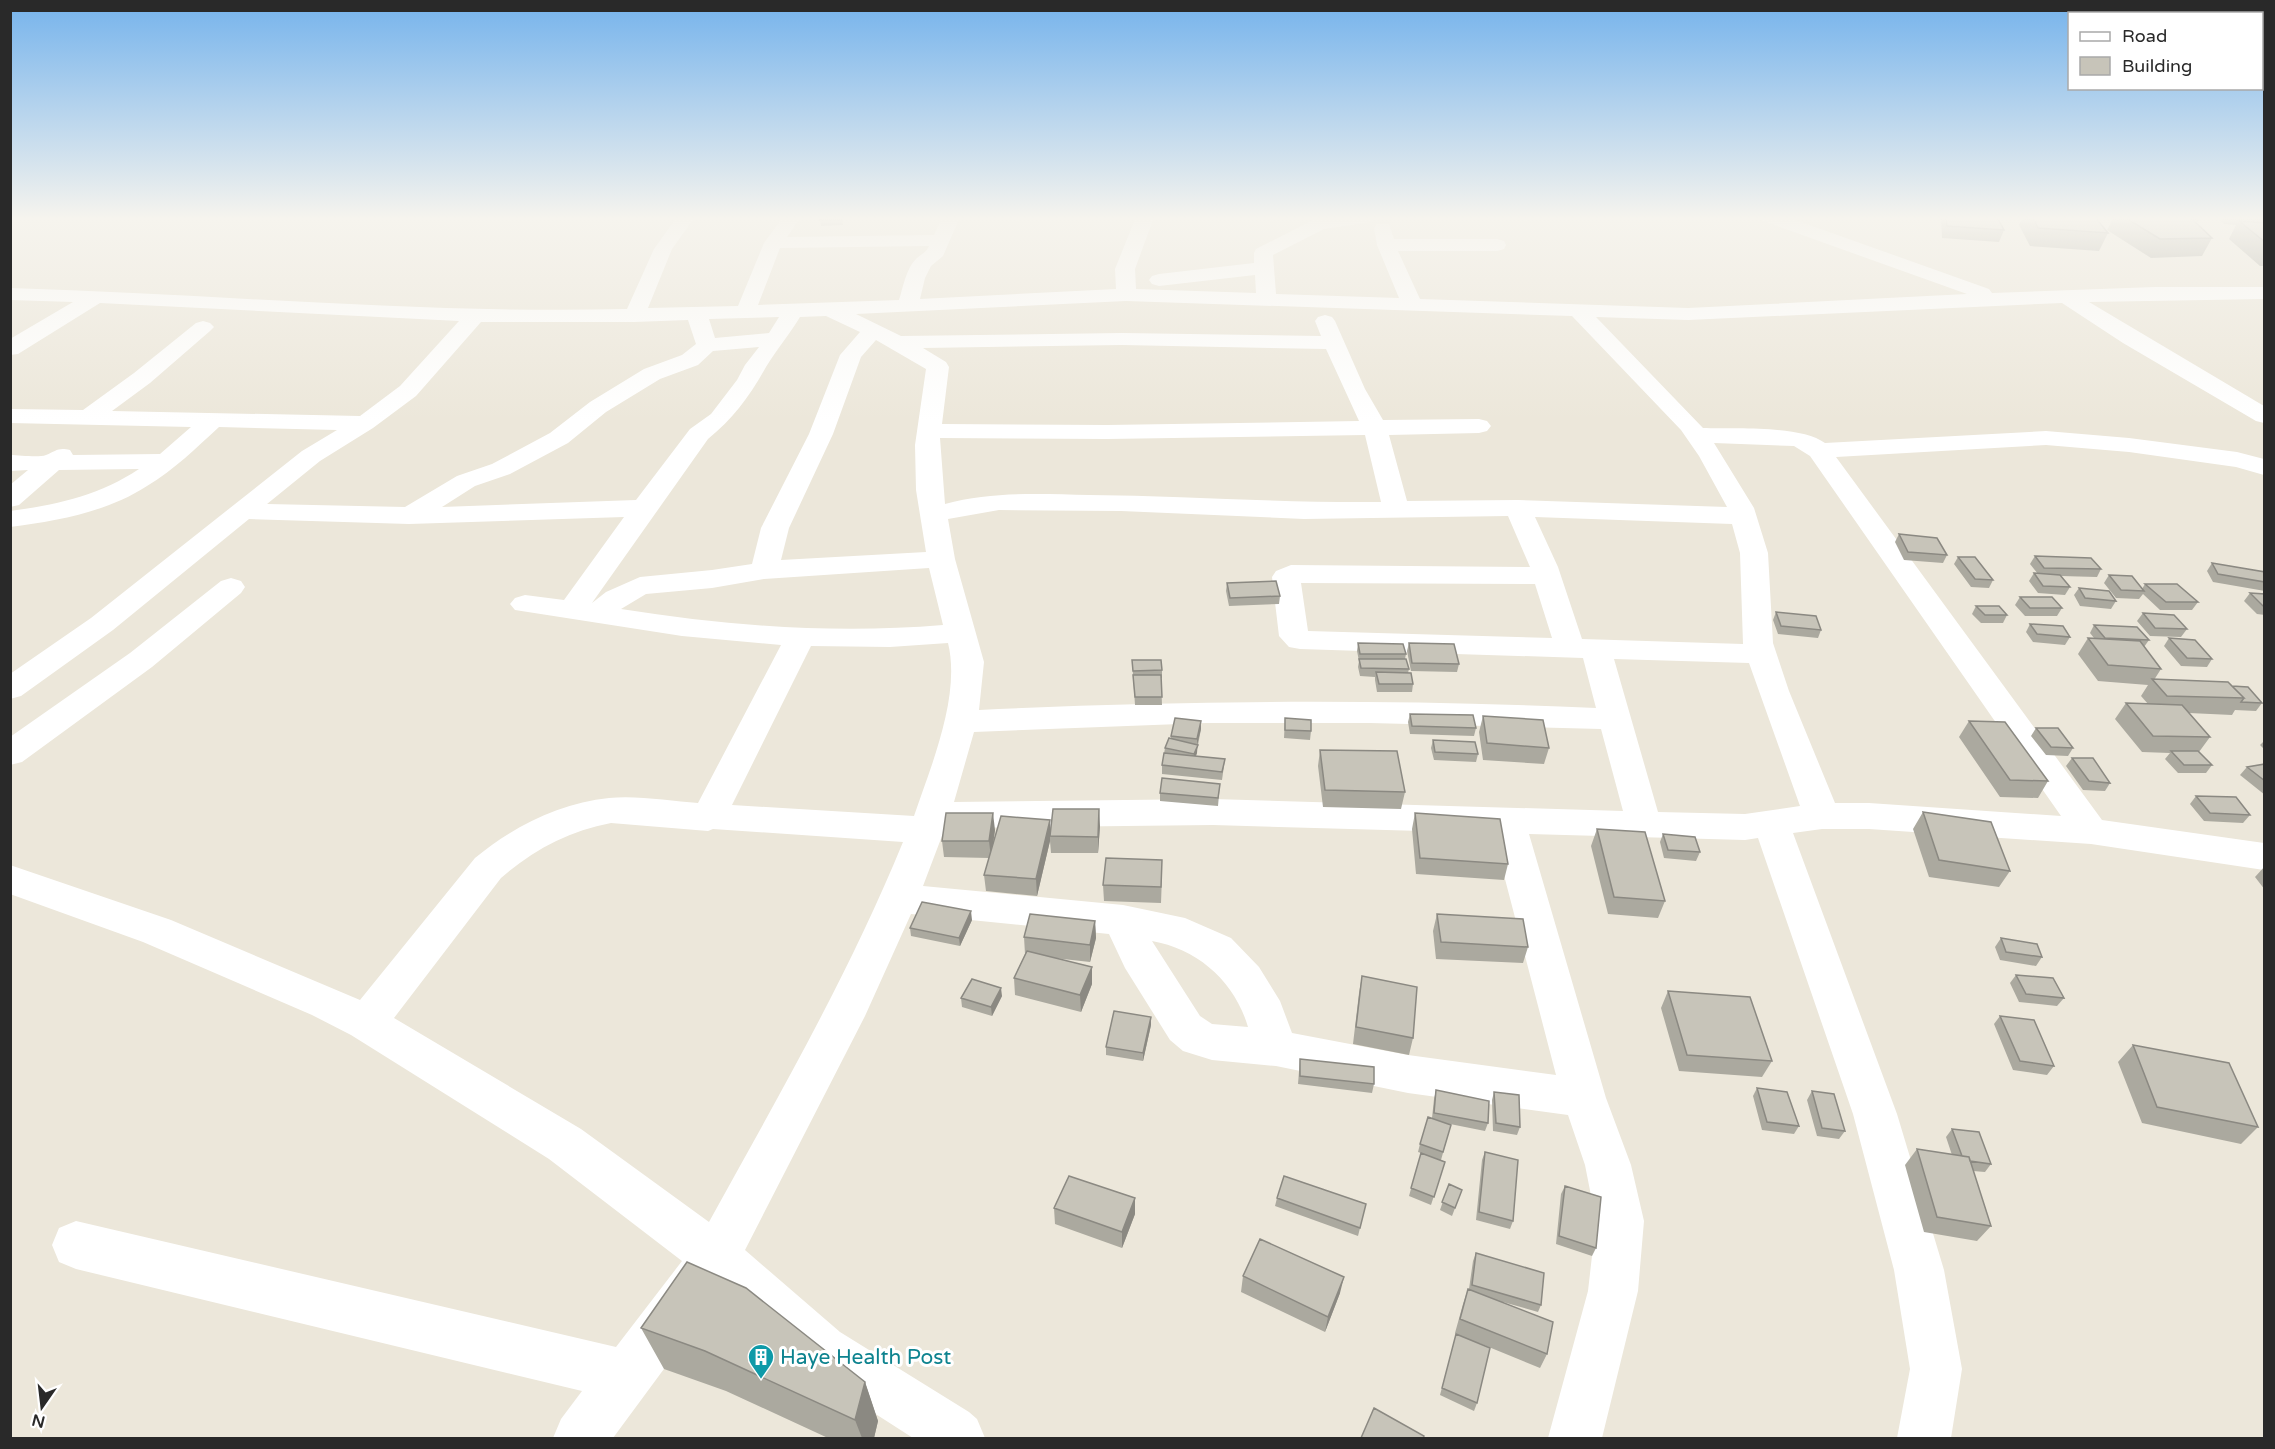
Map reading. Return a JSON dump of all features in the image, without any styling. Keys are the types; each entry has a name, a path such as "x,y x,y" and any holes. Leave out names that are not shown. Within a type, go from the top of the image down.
{"street":[{"path":"634,316 648,285"},
{"path":"745,313 756,285"},
{"path":"909,305 914,285"},
{"path":"1133,287 1141,285"},
{"path":"1264,285 1266,300"},
{"path":"1404,285 1413,306"},
{"path":"1959,285 1999,299"},
{"path":"10,294 97,296 475,316 634,316 909,305 1133,287 1266,300 1688,314 2066,296 2265,293"},
{"path":"10,349 97,296"},
{"path":"2066,296 2131,338 2265,416"},
{"path":"1318,302 1332,343 1375,428 1396,509"},
{"path":"580,1438 716,1257 844,1016 899,898 929,823 960,722 968,662 941,559 929,489 927,445 938,367 886,336 829,309"},
{"path":"586,611 644,508 699,434 719,419 748,382 756,365 794,311"},
{"path":"1578,311 1665,399 1696,435 1711,456 1743,516 1754,553 1758,643 1773,691 1822,816"},
{"path":"697,314 707,345"},
{"path":"10,689 102,624 311,456 365,423 408,391 475,316"},
{"path":"10,499 54,462 98,417 203,327"},
{"path":"764,570 775,528 821,434 851,355 886,336 1332,343"},
{"path":"409,516 466,481 501,469 559,438 598,407 652,374 690,360 707,345 776,339"},
{"path":"10,416 365,423"},
{"path":"10,519 74,507 128,487 164,461 213,420"},
{"path":"929,431 1107,432 1479,426"},
{"path":"1696,435 1796,440 1809,443 1819,452 2091,831"},
{"path":"1819,452 2046,438 2078,439 2226,459 2265,467"},
{"path":"10,462 164,461"},
{"path":"933,515 963,507 999,502 1121,503 1304,511 1518,508 1743,516"},
{"path":"243,511 335,515 470,516 644,508"},
{"path":"1518,508 1546,576 1616,719 1644,824"},
{"path":"586,611 640,586 712,579 764,570 941,559"},
{"path":"1546,576 1291,574 1286,577 1294,636 1300,640 1762,654"},
{"path":"10,754 141,660 231,587"},
{"path":"525,604 586,611 682,627 800,637 885,639 959,633"},
{"path":"708,818 800,637"},
{"path":"960,722 1043,717 1290,711 1454,712 1616,719"},
{"path":"366,1023 488,868 529,838 576,817 611,810 708,818 929,823 1213,812 1745,827 1822,816 1869,816 2091,831 2265,856"},
{"path":"1507,819 1584,1098 1608,1165 1620,1221 1613,1291 1575,1438"},
{"path":"1771,823 1875,1114 1919,1270 1936,1369 1924,1438"},
{"path":"10,879 157,931 327,1003 366,1023 565,1144 716,1257 822,1350 958,1438"},
{"path":"899,898 1123,920 1171,929 1217,949 1245,979 1265,1013 1276,1048"},
{"path":"1123,920 1139,957 1185,1028 1197,1038 1212,1042 1276,1048 1408,1074 1584,1098"},
{"path":"76,1245 627,1376"}],"building":[{"path":"1899,534 1937,538 1947,555 1908,552"},
{"path":"2035,556 2091,558 2101,569 2044,568"},
{"path":"1958,557 1975,557 1993,580 1975,579"},
{"path":"2212,563 2265,572 2265,582 2218,574"},
{"path":"2034,573 2060,575 2070,587 2043,586"},
{"path":"2109,575 2132,576 2144,591 2121,590"},
{"path":"1276,581 1280,596 1230,598 1227,583"},
{"path":"2145,584 2177,584 2198,602 2166,602"},
{"path":"2079,588 2109,591 2116,601 2085,598"},
{"path":"2250,593 2265,594 2265,607 2263,606"},
{"path":"2020,597 2052,597 2062,608 2030,608"},
{"path":"1976,606 1999,606 2007,615 1985,615"},
{"path":"1776,612 1816,616 1821,630 1781,626"},
{"path":"2143,613 2174,615 2187,629 2155,628"},
{"path":"2030,624 2063,626 2070,637 2037,634"},
{"path":"2094,625 2137,627 2149,640 2105,638"},
{"path":"2088,638 2140,641 2161,669 2108,665"},
{"path":"2169,638 2195,640 2212,659 2187,658"},
{"path":"1358,643 1403,644 1406,654 1360,654"},
{"path":"1409,643 1454,644 1459,664 1412,663"},
{"path":"1359,659 1406,659 1409,669 1361,668"},
{"path":"1132,660 1161,660 1162,670 1133,671"},
{"path":"1376,672 1411,673 1413,684 1379,684"},
{"path":"1133,675 1161,675 1162,697 1135,697"},
{"path":"2152,679 2228,682 2244,698 2167,696"},
{"path":"2232,686 2248,687 2262,703 2241,702 2244,698"},
{"path":"2126,703 2182,705 2210,737 2153,736"},
{"path":"1410,714 1473,715 1476,728 1412,726"},
{"path":"1483,716 1543,720 1549,748 1487,743"},
{"path":"1175,718 1201,721 1197,739 1171,736"},
{"path":"1285,718 1311,720 1311,731 1285,730"},
{"path":"1969,721 2005,722 2048,781 2010,780"},
{"path":"2036,728 2058,728 2073,748 2051,747"},
{"path":"1169,738 1198,745 1194,754 1165,748"},
{"path":"1433,740 1475,742 1478,754 1435,752"},
{"path":"1320,750 1397,751 1405,792 1325,790"},
{"path":"2171,751 2198,751 2212,765 2184,765"},
{"path":"1164,753 1225,759 1222,772 1162,765"},
{"path":"2072,758 2093,758 2110,783 2089,781"},
{"path":"2265,764 2265,781 2247,767"},
{"path":"1162,778 1220,784 1218,798 1160,793"},
{"path":"2196,796 2236,797 2250,815 2210,813"},
{"path":"1053,809 1099,809 1098,837 1050,836"},
{"path":"1923,812 1991,822 2010,871 1939,860"},
{"path":"946,813 993,813 989,841 942,841"},
{"path":"1415,813 1500,819 1508,864 1420,858"},
{"path":"1001,816 1050,820 1036,879 984,875"},
{"path":"1597,829 1645,832 1665,901 1614,897"},
{"path":"1663,834 1695,837 1700,852 1668,850"},
{"path":"1106,858 1162,860 1161,887 1103,885"},
{"path":"922,902 971,911 959,938 910,928"},
{"path":"1030,914 1095,921 1090,945 1024,937"},
{"path":"1437,914 1523,919 1528,947 1441,942"},
{"path":"2001,938 2037,944 2042,957 2006,952"},
{"path":"1027,951 1092,967 1080,995 1014,978"},
{"path":"2016,975 2053,978 2064,998 2026,994"},
{"path":"1362,976 1417,987 1413,1038 1356,1027"},
{"path":"972,979 1001,988 991,1007 961,998"},
{"path":"1668,991 1750,997 1772,1061 1687,1055"},
{"path":"1114,1011 1151,1017 1143,1053 1106,1047"},
{"path":"2000,1016 2034,1020 2054,1066 2020,1061"},
{"path":"2133,1045 2229,1063 2258,1127 2157,1107"},
{"path":"1300,1059 1374,1067 1374,1084 1300,1076"},
{"path":"1757,1088 1787,1092 1799,1126 1767,1122"},
{"path":"1436,1090 1489,1101 1488,1123 1434,1113"},
{"path":"1812,1091 1834,1094 1845,1131 1822,1128"},
{"path":"1494,1092 1519,1095 1520,1127 1496,1123"},
{"path":"1428,1117 1451,1125 1443,1152 1420,1144"},
{"path":"1952,1129 1979,1132 1991,1164 1970,1161 1969,1157 1962,1156"},
{"path":"1917,1149 1969,1157 1991,1226 1937,1217"},
{"path":"1485,1152 1518,1160 1513,1221 1479,1212"},
{"path":"1421,1153 1445,1162 1434,1197 1411,1188"},
{"path":"1069,1176 1135,1198 1122,1232 1054,1208"},
{"path":"1284,1176 1366,1204 1360,1228 1277,1198"},
{"path":"1449,1184 1462,1190 1455,1208 1442,1202"},
{"path":"1565,1186 1601,1197 1596,1248 1559,1236"},
{"path":"1260,1239 1344,1277 1328,1317 1243,1276"},
{"path":"1476,1253 1544,1273 1541,1305 1472,1285"},
{"path":"687,1262 746,1288 865,1382 855,1420 705,1351 641,1328"},
{"path":"1468,1289 1553,1322 1547,1354 1460,1319"},
{"path":"1456,1334 1490,1348 1477,1403 1442,1388"},
{"path":"1374,1408 1424,1436 1423,1438 1361,1438"}],"place":[{"name":"Haye Health Post","path":"761,1380"}]}
